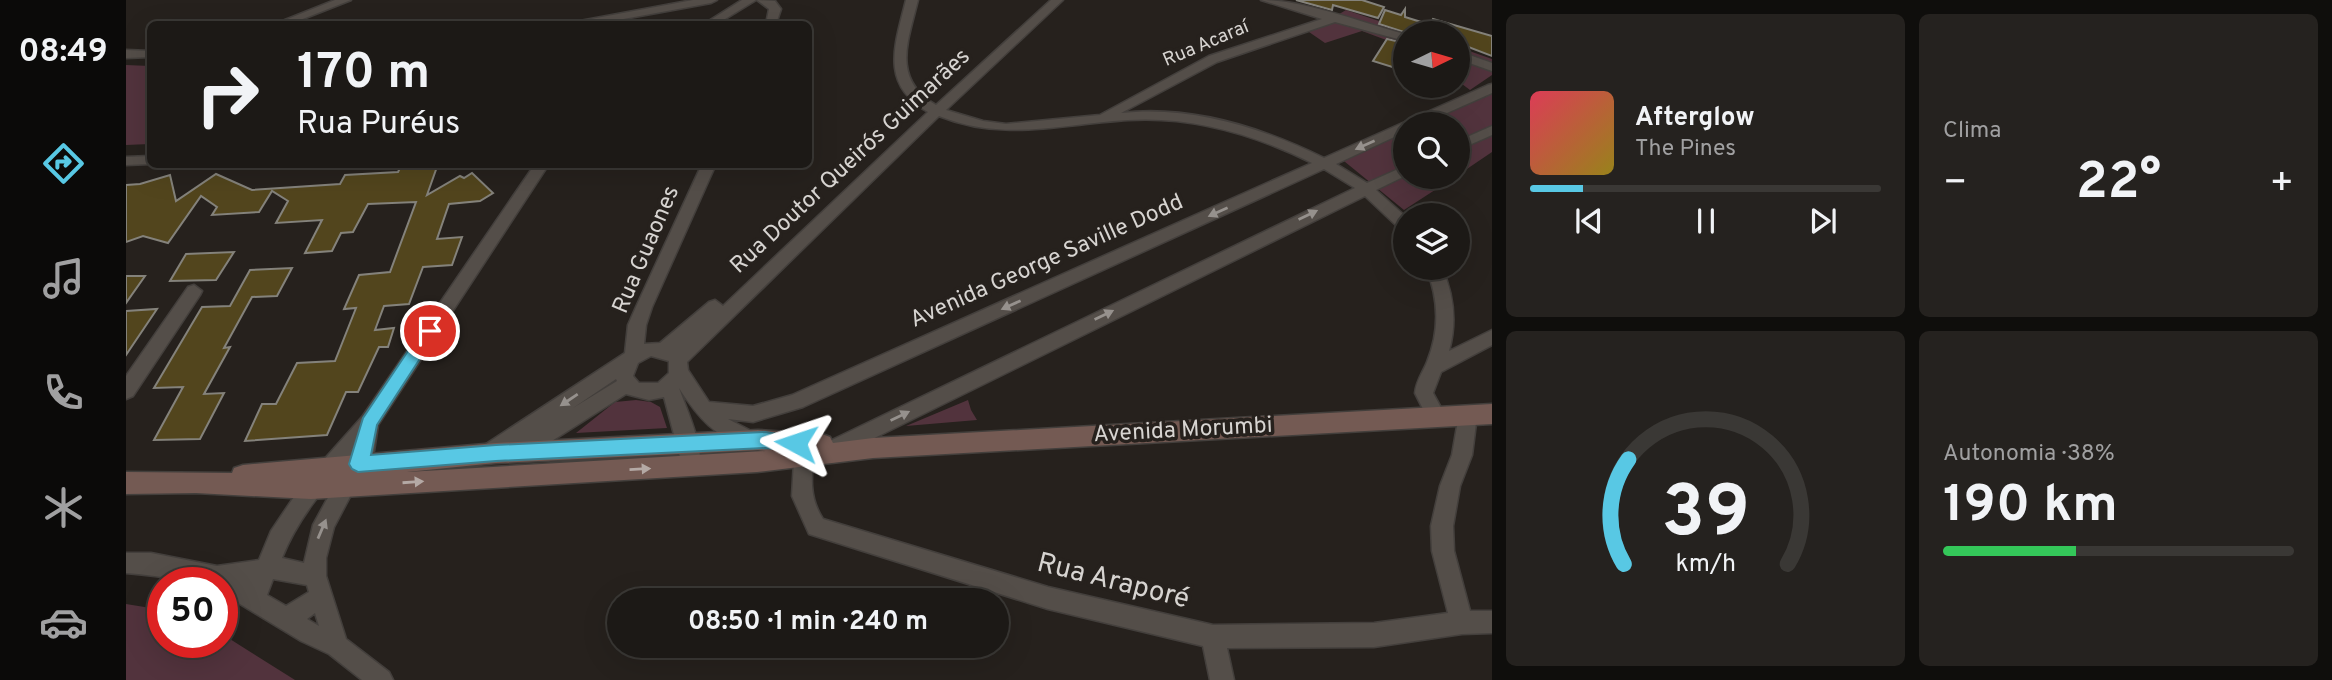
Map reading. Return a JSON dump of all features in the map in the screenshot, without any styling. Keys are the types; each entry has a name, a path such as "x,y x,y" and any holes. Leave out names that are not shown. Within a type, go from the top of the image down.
{"main road":[{"name":"Avenida Morumbi","path":"126,483 196,482 311,488 466,478 689,455 873,448 1492,414"},
{"name":"Avenida Morumbi","path":"196,482 329,466 518,452 689,455 750,440 804,450 839,446 873,448"},
{"path":"466,478 502,464 518,452"}],"street":[{"path":"289,21 345,0"},
{"path":"596,21 711,0"},
{"path":"764,0 771,3 775,9 772,21"},
{"path":"912,0 902,47 901,73 910,92 932,109 962,122 1001,129 1037,129 1144,115 1206,121 1271,140 1325,164 1364,188 1393,214"},
{"name":"Rua Doutor Queirós Guimarães","path":"673,367 932,109 1047,0"},
{"name":"Rua Doutor Queirós Guimarães","path":"932,109 1058,0"},
{"path":"1267,0 1393,35"},
{"path":"714,21 741,2"},
{"name":"Rua Acaraí","path":"1097,120 1213,59 1336,18"},
{"path":"126,54 147,54"},
{"path":"1470,59 1492,66"},
{"path":"1439,112 1492,88"},
{"path":"1470,140 1492,130"},
{"name":"Avenida George Saville Dodd","path":"703,409 753,414 796,402 1393,133"},
{"path":"126,160 147,160"},
{"path":"254,599 279,538 311,488 369,423 536,168"},
{"name":"Rua Guaones","path":"631,360 637,325 644,307 707,168"},
{"path":"839,446 1393,175"},
{"path":"1437,417 1423,390 1434,368 1444,332 1446,305 1440,280"},
{"path":"126,391 194,291"},
{"path":"1434,368 1492,337"},
{"path":"487,454 649,349 673,367 703,409 717,422 750,440"},
{"path":"631,360 624,370 627,384 641,393 651,394 673,367"},
{"path":"673,367 689,455"},
{"path":"518,452 627,384"},
{"path":"1462,623 1443,551 1442,526 1450,486 1462,455 1468,415"},
{"path":"337,646 318,586 317,540 364,451 369,423"},
{"name":"Rua Araporé","path":"804,450 800,478 802,503 816,527 1048,597 1213,638 1374,635 1462,623 1492,622"},
{"path":"126,563 164,567"},
{"path":"238,574 279,568 318,586"},
{"path":"286,619 318,586"},
{"path":"238,590 337,646 381,680"},
{"path":"1213,638 1222,680"}],"shaded area":[{"path":"1346,10 1393,26 1393,43 1362,31 1325,43 1309,32"},
{"path":"1470,51 1492,59 1492,75 1470,90"},
{"path":"126,65 147,66 147,144 126,145"},
{"path":"1492,93 1492,152 1470,167 1470,112 1449,112"},
{"path":"1393,137 1393,189 1436,189 1415,203 1395,203 1339,157 1363,151"},
{"path":"968,400 977,420 906,426"},
{"path":"615,402 651,402 660,407 667,428 576,433"},
{"path":"126,604 147,607 147,658 238,658 238,644 295,680 126,680"}],"building":[{"path":"1296,0 1362,0 1384,7 1378,18 1333,5 1332,10"},
{"path":"1405,9 1405,17 1418,21 1393,21 1393,28 1379,24 1385,10 1401,15"},
{"path":"1470,30 1492,36 1492,56 1470,48"},
{"path":"1387,39 1393,40 1393,67 1373,61"},
{"path":"400,168 437,168 427,195 460,176 464,178 472,173 493,193 480,201 449,204 437,239 462,237 452,265 423,267 409,304 384,306 375,330 394,328 388,347 379,347 358,392 346,392 327,435 245,441 262,404 276,404 297,363 335,361 356,308 344,309 359,275 390,272 416,202 368,204 353,232 341,233 332,251 305,253 322,220 276,223 288,201 272,191 259,212 212,215 217,207 201,196 168,243 143,236 126,242 126,185 140,184 170,175 176,201 216,174 252,190 340,184 345,175 398,172"},
{"path":"234,252 216,280 170,281 186,254"},
{"path":"292,268 277,296 252,297 224,348 230,347 204,394 224,393 200,439 154,440 183,387 154,388 202,307 230,306 250,270"},
{"path":"126,276 145,276 126,303"},
{"path":"157,309 126,355 126,311"}],"route":[{"path":"430,331 369,423 364,451 358,464 496,453 688,443 765,440 796,443"}]}
